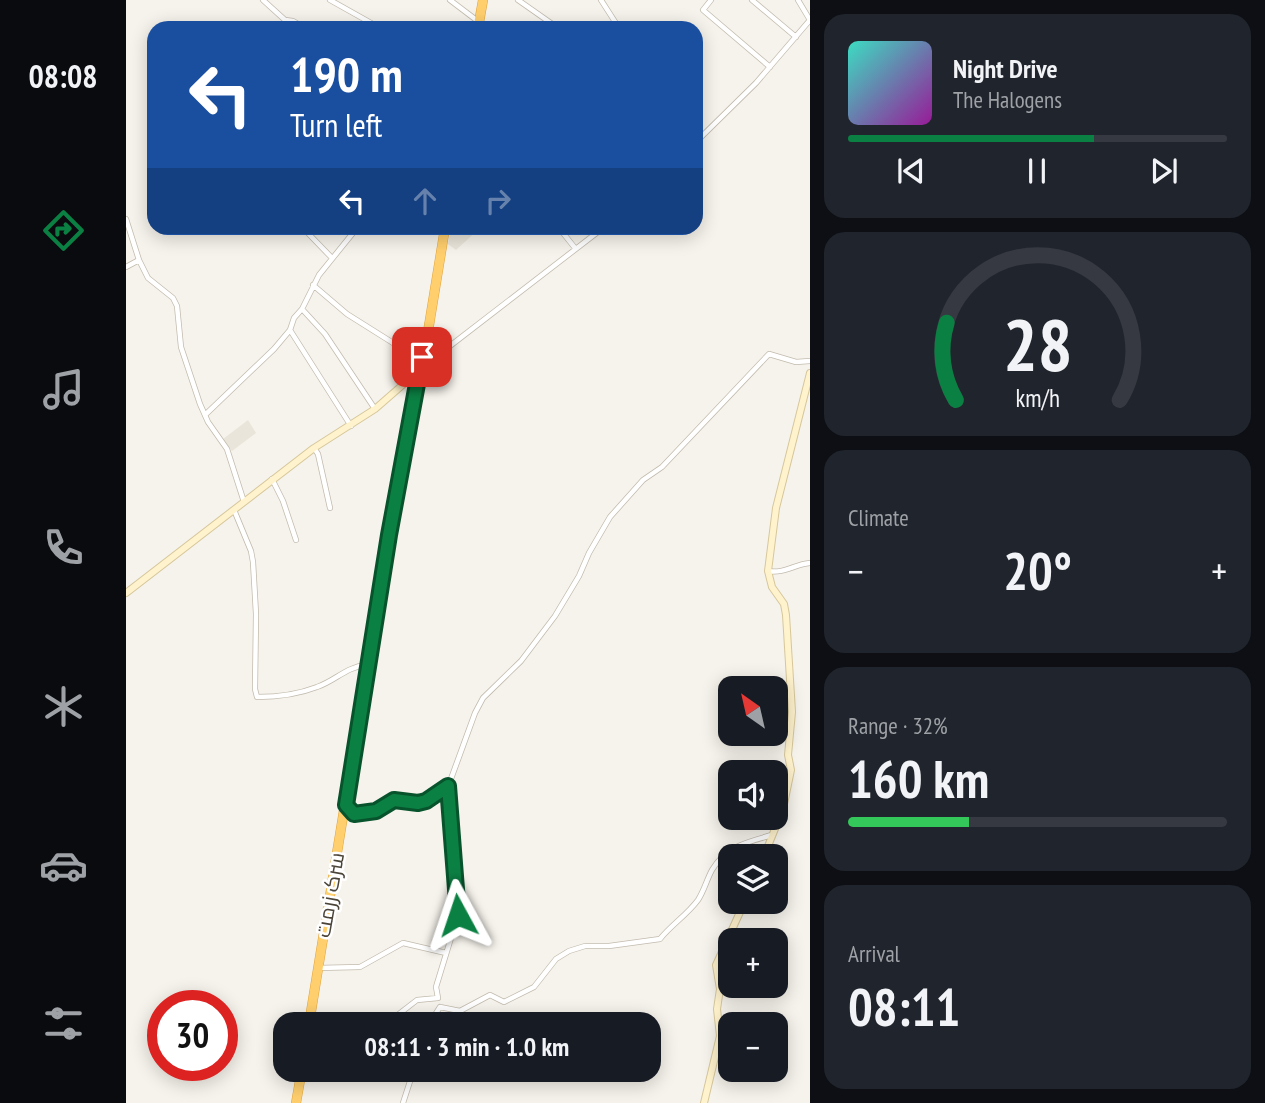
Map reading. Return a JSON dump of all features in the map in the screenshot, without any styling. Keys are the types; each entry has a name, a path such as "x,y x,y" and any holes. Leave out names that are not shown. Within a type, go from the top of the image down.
{"highway":[{"path":"480,21 483,0"},
{"name":"سرک زرمت","path":"311,1012 389,535 444,235"},
{"path":"296,1103 300,1082"}],"street":[{"path":"263,0 285,20 293,21"},
{"path":"330,0 368,21"},
{"path":"450,0 474,21"},
{"path":"518,0 548,21"},
{"path":"601,0 614,21"},
{"path":"711,0 702,10 770,67"},
{"path":"752,0 796,37"},
{"path":"703,135 770,67 810,20 798,0"},
{"path":"126,219 139,260 148,278 173,298 177,306 181,347 205,416 226,449 244,502"},
{"path":"310,235 332,258"},
{"path":"205,416 290,330 313,285 351,235"},
{"path":"565,235 575,248"},
{"path":"126,593 272,479 375,409 422,363 593,235"},
{"path":"126,267 139,260"},
{"path":"313,285 347,314 422,363"},
{"path":"302,309 324,334 375,409"},
{"path":"290,330 351,426"},
{"path":"440,1007 436,987 458,915 448,789 471,723 483,698 521,661 555,616 610,517 643,480 662,467 769,354 796,362 810,361"},
{"path":"769,844 783,809 791,770 788,755 792,712 786,615 784,604 772,587 768,571 776,508 810,373"},
{"path":"314,448 318,454 330,508"},
{"path":"272,479 283,500 296,540"},
{"path":"234,510 253,562 257,697 318,687 353,666 368,665"},
{"path":"768,571 790,571 810,563"},
{"path":"346,805 354,814 376,811 394,800 418,803 448,789"},
{"path":"440,1007 460,1011 490,995 504,1002 534,987 556,959 585,946 609,946 660,939 667,928 679,921 699,898 713,869 724,854 736,845 772,835"},
{"path":"704,1103 720,1036 720,989 716,965 739,914"},
{"path":"317,968 360,968 403,943 446,953"},
{"path":"402,1012 417,1000 437,999"},
{"path":"437,1012 440,1007"},
{"path":"403,1103 410,1082"}],"shaded area":[{"path":"450,235 472,235 456,250 448,244"},
{"path":"248,420 256,433 232,451 223,439"}],"route":[{"path":"422,357 389,535 346,805 354,814 376,811 394,800 418,803 426,801 448,786 458,915"}]}
